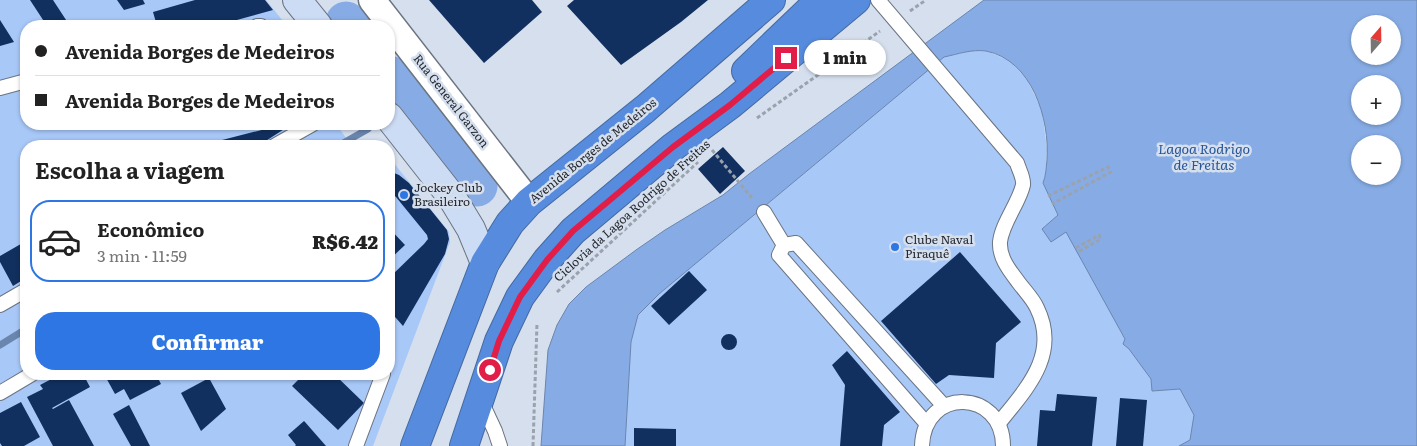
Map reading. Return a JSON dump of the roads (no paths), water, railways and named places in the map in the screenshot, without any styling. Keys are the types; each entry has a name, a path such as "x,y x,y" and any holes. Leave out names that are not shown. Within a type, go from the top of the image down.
{"highway":[{"name":"Avenida Borges de Medeiros","path":"415,446 485,263 510,223 529,202 645,109 771,0"},
{"path":"713,134 733,86 752,64 820,0"},
{"path":"464,446 499,341 520,297 547,260 573,231 673,147 713,134 730,105 856,0"}],"street":[{"path":"297,0 313,20"},
{"name":"Rua General Garzon","path":"372,0 388,20"},
{"name":"Rua General Garzon","path":"395,30 529,202"},
{"path":"395,125 452,196 471,229 485,263"}],"lane":[{"path":"881,3 1017,163 1022,175 1023,184 1000,242 1006,266 1037,306 1044,323 1044,344 1039,368 1029,385 999,423"},
{"path":"0,88 20,83"},
{"path":"284,140 300,130"},
{"path":"764,212 784,245"},
{"path":"926,423 778,256 784,245 796,243 944,406"},
{"path":"816,297 834,284"},
{"path":"0,305 20,293"},
{"path":"846,331 864,318"},
{"path":"876,366 894,350"},
{"path":"0,393 22,380"},
{"path":"356,446 381,380"},
{"path":"480,399 500,446"},
{"path":"922,446 922,435 926,423 934,413 944,406 956,402 969,402 981,406 991,413 999,423 1003,435 1003,446"}],"water":[{"name":"Lagoa Rodrigo de Freitas","path":"984,0 1417,0 1417,446 1179,446 1190,440 1194,415 1180,389 1152,391 1151,379 1129,349 1123,344 1125,339 1066,232 1051,242 1042,229 1058,215 1043,183 1047,160 1047,144 1041,110 1035,94 1015,66 1002,57 986,51 976,51 944,57 659,294 638,315 631,342 625,446 541,446 548,350 557,325 569,304 586,287 636,250 723,195"}],"waterway":[{"path":"395,84 477,186"},
{"path":"349,140 366,130"},
{"path":"0,345 20,333"}],"place":[{"name":"Jockey Club Brasileiro","path":"404,195"},
{"name":"Clube Naval Piraquê","path":"895,247"}]}
